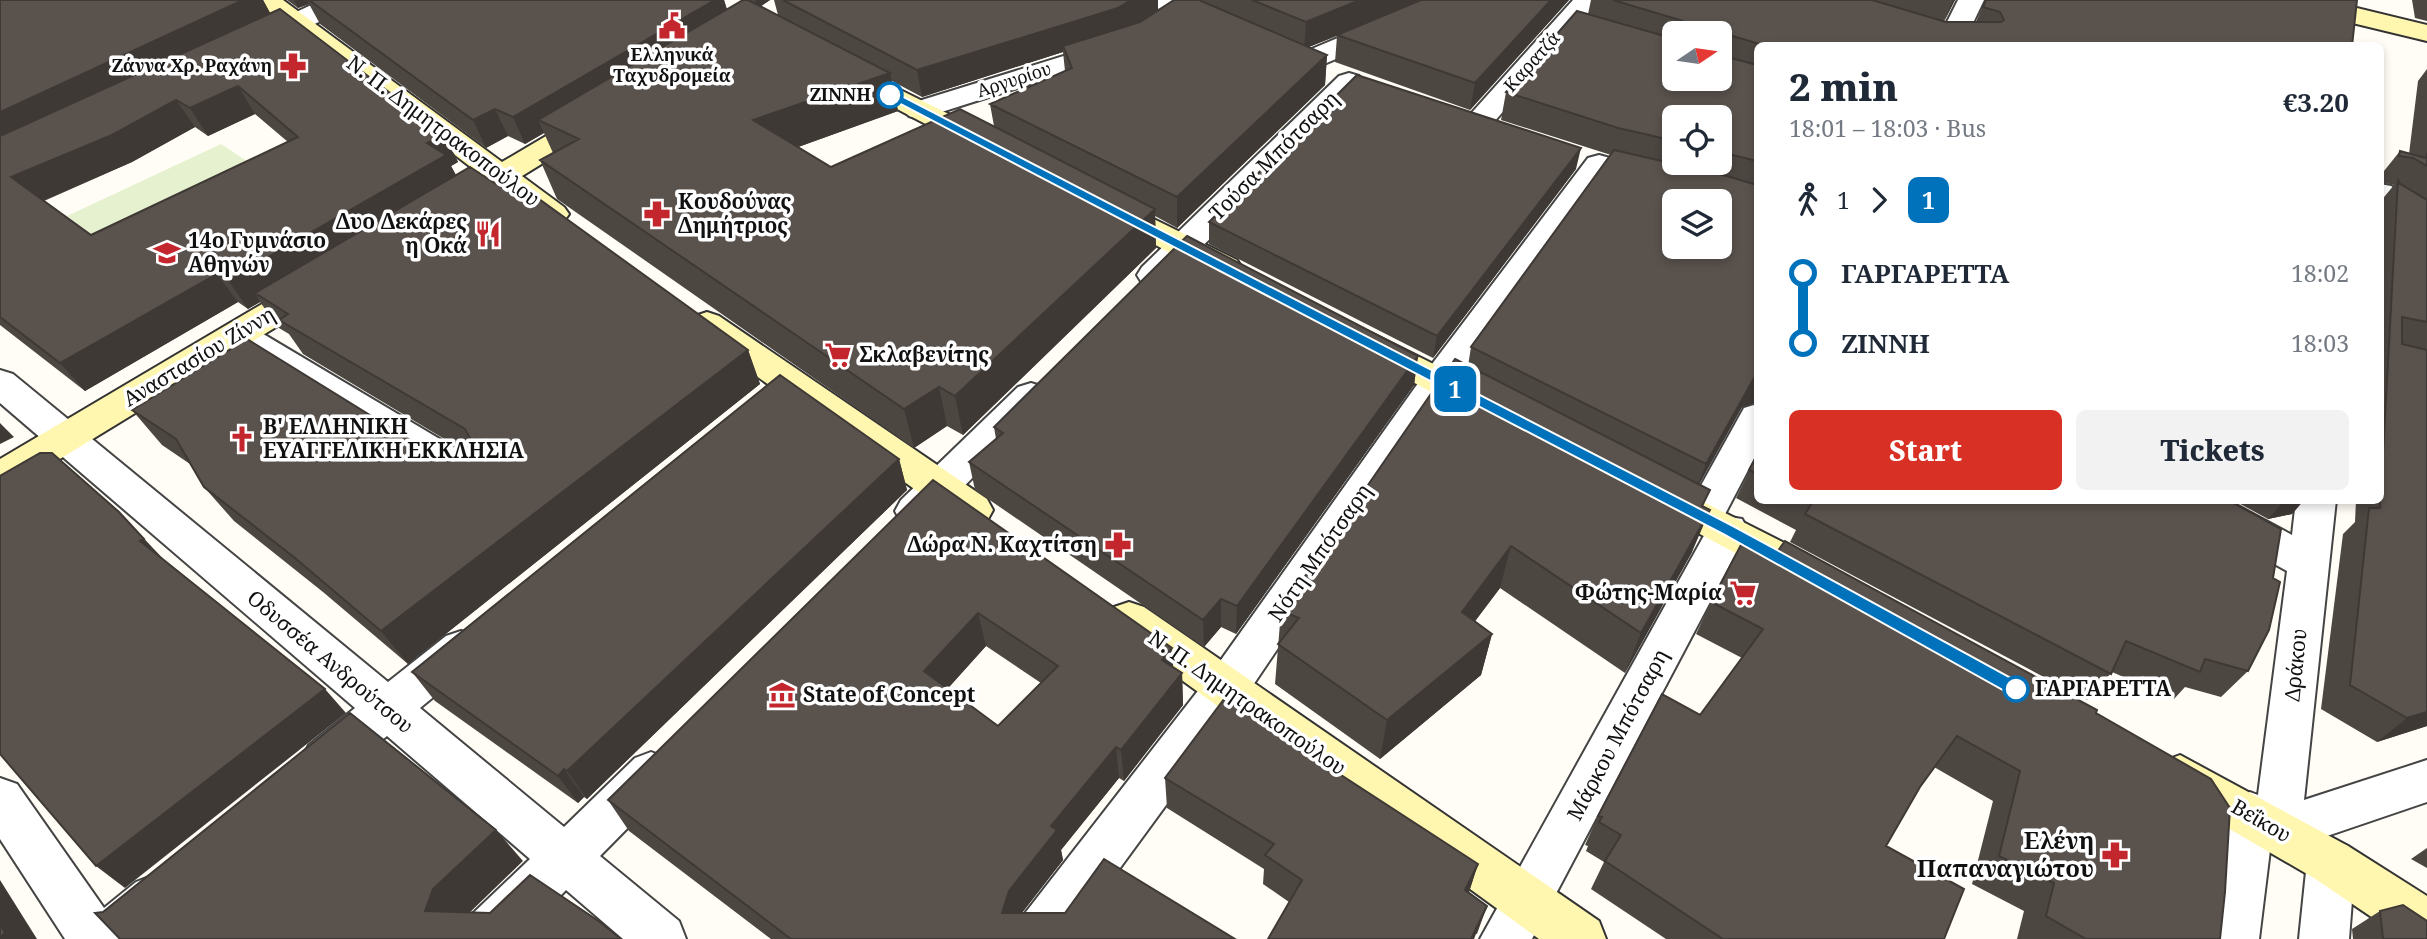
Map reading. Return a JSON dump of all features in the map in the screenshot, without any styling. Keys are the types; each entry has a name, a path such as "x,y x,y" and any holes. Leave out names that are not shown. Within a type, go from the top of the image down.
{"street":[{"name":"Ν. Π. Δημητρακοπούλου","path":"266,0 500,176 588,238"},
{"path":"235,51 342,0"},
{"name":"Τούσα Μπότσαρη","path":"1125,304 1184,246 1362,86 1293,57 1450,0"},
{"name":"Καρατζά","path":"1476,124 1577,29 1587,0"},
{"path":"1950,40 1971,0"},
{"path":"2291,0 2427,33"},
{"path":"1176,4 1245,36"},
{"name":"Αργυρίου","path":"919,110 1131,43 1147,33 1176,4"},
{"path":"815,54 1018,160"},
{"path":"452,205 622,103"},
{"name":"Νότη Μπότσαρη","path":"1037,939 1227,687 1439,381 1600,164"},
{"path":"1079,191 1257,285"},
{"path":"2384,196 2427,223"},
{"name":"Αναστασίου Ζίννη","path":"0,477 342,271"},
{"path":"677,302 789,384 1006,533"},
{"path":"1342,330 1511,418"},
{"path":"238,334 471,476"},
{"path":"890,536 1057,371"},
{"name":"Οδυσσέα Ανδρούτσου","path":"0,383 661,939"},
{"path":"756,410 789,384"},
{"name":"Μάρκου Μπότσαρη","path":"1515,920 1553,857 1716,524 1754,426"},
{"path":"1631,480 1824,583"},
{"path":"2199,504 2308,563"},
{"name":"Δράκου","path":"2234,939 2264,822 2315,504"},
{"name":"Ν. Π. Δημητρακοπούλου","path":"1094,595 1227,687 1515,920 1581,939"},
{"path":"299,780 495,621"},
{"path":"483,939 673,751"},
{"name":"Βεΐκου","path":"2155,762 2331,862 2427,925"},
{"path":"2264,822 2427,781"},
{"path":"0,799 95,939"},
{"path":"2324,939 2331,862"},
{"path":"104,939 180,877"}],"green space":[{"path":"221,144 268,175 112,251 67,216"}],"building":[{"path":"0,0 243,0 0,112"},
{"path":"309,0 715,0 513,117 495,109 473,120"},
{"path":"743,0 748,0 890,73 753,120 831,167 960,109 1155,209 955,396 939,387 904,409 540,160 579,139 538,120"},
{"path":"783,0 1131,0 1118,8 917,70"},
{"path":"1174,0 1199,0 1327,55 1177,197 990,104 1072,68 1063,46 1140,22"},
{"path":"1252,0 1360,0 1306,22"},
{"path":"1421,0 1551,0 1475,83 1337,35"},
{"path":"1613,0 1872,0 1946,22 2001,22 2004,20 2000,12 1983,7 1986,0 2357,0 2352,42 1754,42 1732,36 1732,21 1683,21"},
{"path":"280,9 444,134 427,143 446,155 228,280 217,274 60,363 0,317 0,136","holes":["238,86 298,137 91,235 11,177 112,135 176,100 190,108"]},
{"path":"1577,11 1662,35 1662,91 1732,91 1732,58 1754,64 1754,160 1732,155 1732,105 1662,105 1662,138 1618,128 1506,92"},
{"path":"1357,75 1581,148 1437,336 1209,222"},
{"path":"1614,150 1662,161 1662,175 1723,175 1754,184 1754,378 1706,464 1471,347"},
{"path":"2400,151 2426,158 2427,153 2427,166 2413,158 2399,156"},
{"path":"470,167 501,187 514,181 748,350 381,631 295,558 204,487 176,439 132,410 247,339 433,454 450,458 466,453 471,440 465,429 279,320 288,314 255,293"},
{"path":"2398,179 2399,183 2427,200 2427,322 2402,317 2402,344 2427,350 2427,712 2407,718 2350,685 2369,508 2380,508 2380,504 2384,504 2384,435"},
{"path":"1187,236 1418,356 1237,606 1221,599 1203,620 969,462 1003,433 994,427"},
{"path":"1455,359 1710,490 1702,506 1710,510 1641,633 1511,546 1462,612 1492,634 1387,720 1278,644 1299,618 1281,611"},
{"path":"780,375 899,459 567,771 564,769 558,776 412,672"},
{"path":"40,453 52,453 119,512 144,539 140,541 325,689 96,866 0,754 0,476"},
{"path":"933,480 1172,648 1162,660 1182,673 1121,750 1116,747 1051,826 1057,830 1009,891 1002,913 1065,913 1104,859 1235,939 791,939 608,800","holes":["978,613 1058,666 998,726 924,671"]},
{"path":"1811,504 2235,504 2281,529 2273,578 2280,582 2269,630 2248,671 2205,659 2200,672 2126,641 2111,674 1805,514"},
{"path":"1744,539 1775,555 1785,541 2097,710 2096,713 2211,779 2230,808 2220,939 2086,939 2046,916 2054,883 1999,856 2020,771 1957,736 1920,787 1886,846 1964,889 1944,939 1723,939 1605,861 1621,835 1599,822 1602,817 1598,816 1662,694 1700,715 1763,629 1711,602"},
{"path":"1224,699 1478,864 1465,890 1487,906 1471,939 1268,939 1302,880 1265,855 1274,844 1165,778"},
{"path":"350,713 496,830 433,889 425,911 490,913 530,875 621,939 120,939 95,913 103,912"},
{"path":"2403,905 2427,921 2427,939 2383,939 2380,911"},
{"path":"0,924 5,933 0,937"}],"bus line":[{"name":"1","path":"890,95 1728,530 2016,689"}],"place":[{"name":"Ελληνικά Ταχυδρομεία","path":"672,26"},
{"name":"Ζάννα Χρ. Ραχάνη","path":"293,66"},
{"name":"ΖΙΝΝΗ","path":"890,95"},
{"name":"Κουδούνας Δημήτριος","path":"657,214"},
{"name":"Δυο Δεκάρες η Οκά","path":"488,234"},
{"name":"14ο Γυµνάσιο Αθηνών","path":"167,253"},
{"name":"Σκλαβενίτης","path":"838,355"},
{"name":"Β' ΕΛΛΗΝΙΚΗ ΕΥΑΓΓΕΛΙΚΗ ΕΚΚΛΗΣΙΑ","path":"242,439"},
{"name":"Δώρα Ν. Καχτίτση","path":"1118,545"},
{"name":"Φώτης-Μαρία","path":"1743,593"},
{"name":"ΓΑΡΓΑΡΕΤΤΑ","path":"2016,689"},
{"name":"State of Concept","path":"782,695"},
{"name":"Ελένη Παπαναγιώτου","path":"2115,855"}]}
